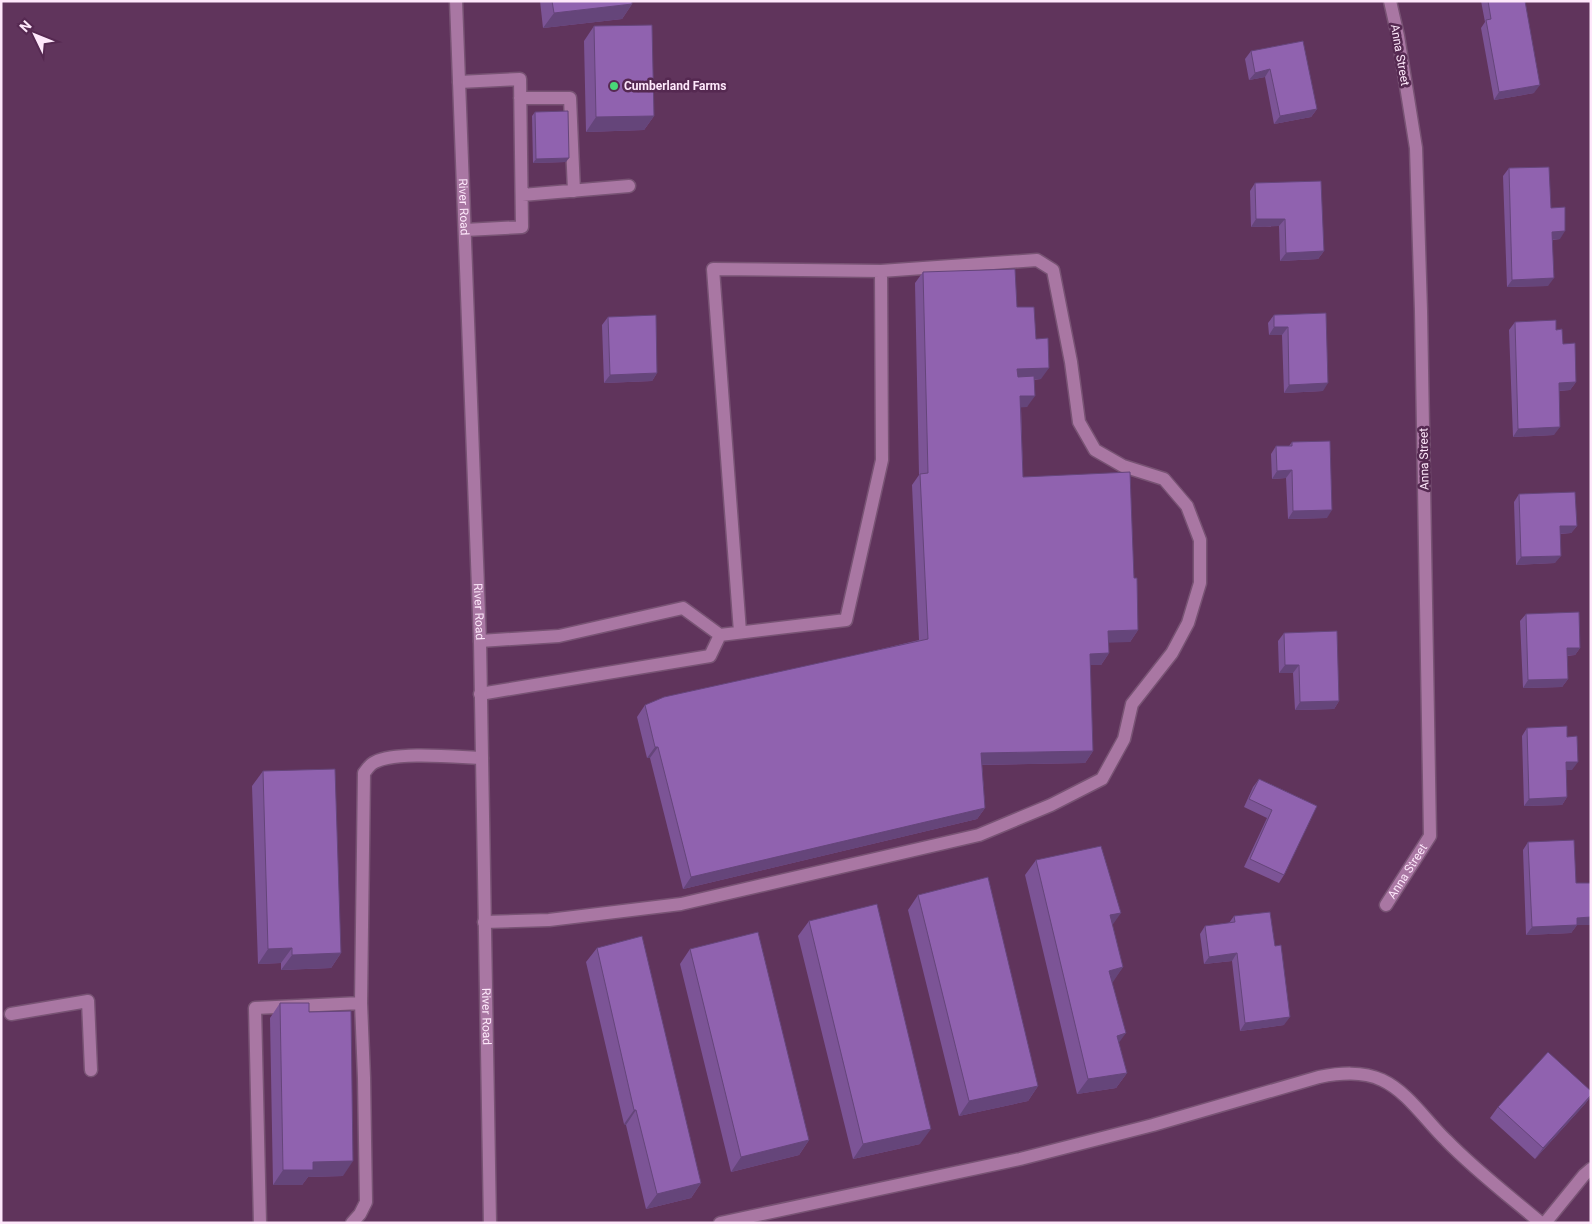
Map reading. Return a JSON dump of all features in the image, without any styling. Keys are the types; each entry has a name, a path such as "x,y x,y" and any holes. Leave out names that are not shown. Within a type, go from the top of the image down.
{"main road":[{"name":"River Road","path":"456,1 480,641 490,1223"},
{"name":"Anna Street","path":"1386,905 1430,836 1421,310 1416,148 1398,36 1390,1"},
{"path":"459,82 520,79 522,227 465,230"},
{"path":"520,98 570,98 574,191"},
{"path":"522,195 629,186"},
{"path":"484,922 549,920 681,904 979,835 1051,805 1102,779 1124,739 1132,704 1172,653 1188,623 1200,583 1200,540 1187,506 1164,479 1123,466 1094,450 1079,422 1071,362 1053,270 1037,260 881,270 712,268 740,632"},
{"path":"480,641 559,636 683,608 720,635 846,620 882,460 881,270"},
{"path":"480,694 710,656 720,635"},
{"path":"352,1223 360,1214 366,1202 364,1078 360,1003 364,773 369,766 377,761 390,758 413,756 482,758"},
{"path":"10,1014 88,1001 91,1070"},
{"path":"260,1223 255,1008 360,1003"},
{"path":"720,1223 1020,1159 1152,1125 1335,1074 1369,1076 1383,1081 1394,1088 1413,1105 1446,1141 1541,1223"},
{"path":"1546,1223 1584,1174 1591,1169"}],"building":[{"path":"552,1 632,1 632,4 554,13"},
{"path":"1488,1 1525,1 1540,85 1499,92 1486,20 1491,19"},
{"name":"Cumberland Farms","path":"652,25 654,116 596,117 594,26"},
{"path":"1303,41 1317,109 1280,116 1270,69 1255,73 1251,51"},
{"path":"568,111 569,158 536,159 535,112"},
{"path":"1549,167 1551,208 1565,207 1565,231 1552,232 1554,278 1512,280 1509,168"},
{"path":"1321,181 1324,251 1286,253 1285,219 1256,219 1255,183"},
{"path":"1015,269 1017,307 1034,307 1036,339 1048,338 1049,368 1017,369 1018,377 1034,376 1035,396 1020,396 1023,477 1130,472 1134,578 1137,578 1138,630 1108,631 1109,653 1090,654 1093,751 981,753 985,808 691,877 658,747 655,747 645,705 664,697 928,639 920,474 928,473 923,272"},
{"path":"1326,313 1328,383 1289,385 1288,327 1274,327 1274,315"},
{"path":"656,315 657,373 610,375 608,317"},
{"path":"1556,320 1556,330 1562,329 1563,344 1575,343 1576,382 1559,383 1560,427 1518,429 1515,322"},
{"path":"1330,441 1332,510 1293,511 1292,470 1277,471 1276,446 1292,446 1292,442"},
{"path":"1575,492 1577,526 1560,526 1561,556 1521,557 1519,494"},
{"path":"1579,612 1580,648 1567,648 1568,679 1528,680 1526,614"},
{"path":"1337,631 1339,701 1300,702 1299,665 1285,665 1284,633"},
{"path":"1567,726 1567,737 1577,736 1578,762 1566,762 1567,797 1529,799 1527,728"},
{"path":"335,769 341,953 292,955 292,948 268,949 263,771"},
{"path":"1259,779 1317,806 1284,875 1250,859 1272,810 1249,799"},
{"path":"1574,840 1576,883 1591,883 1591,917 1577,918 1577,925 1532,927 1528,842"},
{"path":"1101,846 1121,913 1110,915 1123,967 1109,971 1126,1033 1117,1036 1127,1073 1088,1079 1036,860"},
{"path":"988,877 1038,1086 969,1101 918,895"},
{"path":"877,904 931,1129 863,1144 809,921"},
{"path":"1270,912 1275,946 1281,945 1290,1017 1245,1023 1237,953 1209,957 1205,926 1235,922 1234,916"},
{"path":"758,932 809,1140 741,1157 690,949"},
{"path":"642,936 701,1183 657,1194 636,1110 634,1110 597,948"},
{"path":"280,1003 309,1003 309,1012 351,1011 353,1161 313,1162 313,1170 283,1170"},
{"path":"1548,1052 1591,1091 1591,1095 1543,1148 1498,1107"}],"place":[{"name":"Cumberland Farms","path":"614,86"}]}
